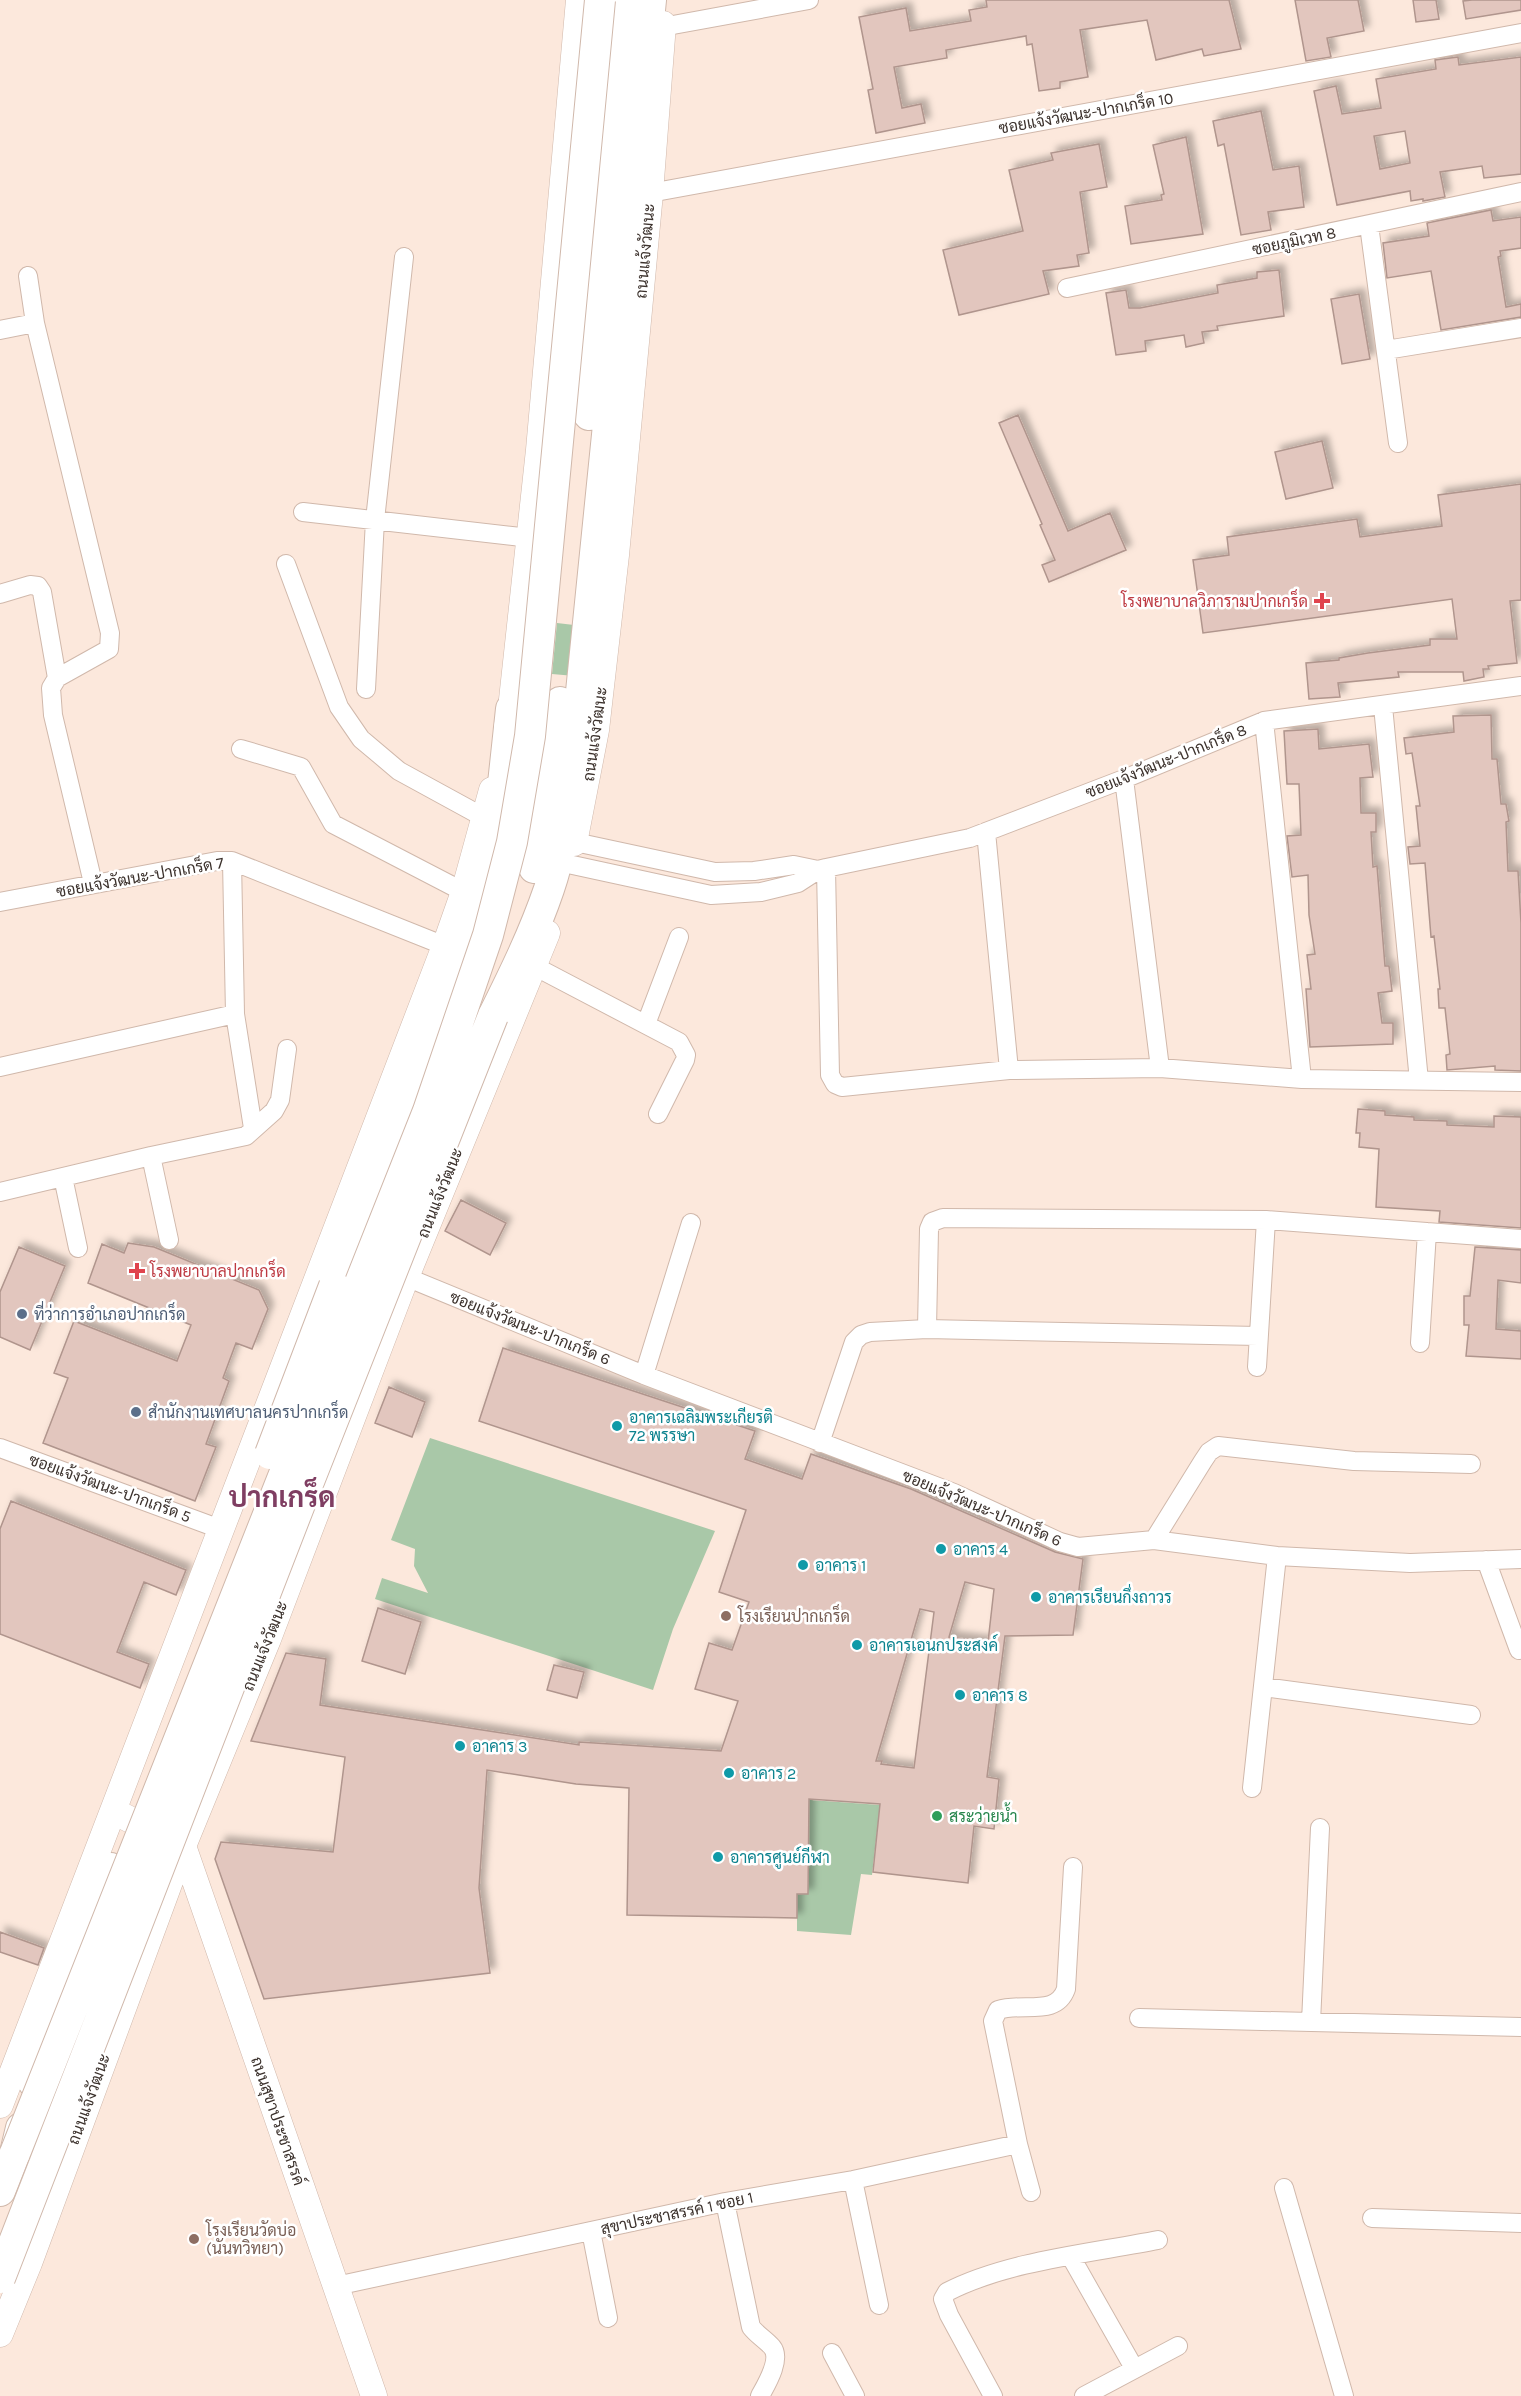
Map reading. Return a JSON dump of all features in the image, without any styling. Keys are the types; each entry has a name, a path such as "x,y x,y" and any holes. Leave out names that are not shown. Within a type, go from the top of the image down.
{"main road":[{"path":"15,2153 49,2018 116,1857 334,1286 420,1072 483,900 498,830 512,709 530,538 579,0"},
{"path":"0,2191 428,1111 488,934 512,842 530,736 600,0"},
{"name":"ถนนแจ้งวัฒนะ","path":"0,2278 294,1521 494,1016 520,931 539,847 556,737 572,598 628,0"},
{"path":"494,1016 532,935 550,886 564,827 580,710 640,199 657,13 665,0"},
{"name":"ถนนแจ้งวัฒนะ","path":"0,2334 29,2263 183,1846 268,1639 406,1277 554,914 572,853 589,773 602,684 640,199"},
{"path":"0,2105 445,946 464,892 485,818 512,709"},
{"path":"113,1811 183,1846"},
{"name":"ถนนสุขาประชาสรรค์","path":"183,1846 374,2396"}],"street":[{"path":"657,13 809,0"},
{"name":"ซอยแจ้งวัฒนะ-ปากเกร็ด 10","path":"640,199 1521,33"},
{"name":"ซอยภูมิเวท 8","path":"1067,288 1521,192"},
{"path":"1369,225 1398,443"},
{"path":"366,689 375,520 404,257"},
{"path":"28,276 35,322 110,633 109,649 57,678 51,688 53,715 93,883"},
{"path":"0,330 35,322"},
{"path":"1386,350 1521,328"},
{"path":"303,512 530,538"},
{"path":"286,564 339,707 361,739 399,771 485,818"},
{"path":"0,594 30,585 38,586 42,592 57,678"},
{"name":"ซอยแจ้งวัฒนะ-ปากเกร็ด 8","path":"572,853 715,872 754,871 794,865 822,869 970,838 1264,721 1521,686"},
{"path":"1383,706 1419,1080"},
{"path":"1264,721 1302,1079"},
{"path":"241,749 301,767 333,824 464,892"},
{"path":"1124,778 1160,1068"},
{"path":"986,832 1009,1070"},
{"name":"ซอยแจ้งวัฒนะ-ปากเกร็ด 7","path":"0,902 217,861 232,861 445,946"},
{"path":"232,861 235,1014 253,1128"},
{"path":"822,869 830,1075 835,1084 842,1087 1009,1070 1160,1068 1302,1079 1521,1082"},
{"path":"646,1024 679,937"},
{"path":"534,966 679,1042 686,1055 658,1114"},
{"path":"0,1067 235,1014"},
{"path":"0,1192 246,1136 274,1111 280,1100 287,1049"},
{"path":"151,1156 170,1240"},
{"path":"63,1177 78,1248"},
{"path":"927,1329 929,1229 932,1222 943,1218 1266,1220 1521,1239"},
{"path":"1257,1367 1266,1220"},
{"path":"644,1375 691,1223"},
{"path":"1420,1343 1427,1232"},
{"name":"ซอยแจ้งวัฒนะ-ปากเกร็ด 6","path":"406,1277 644,1375 954,1492 1060,1542 1078,1547 1154,1540 1277,1556 1410,1563 1521,1559"},
{"path":"820,1443 854,1342 861,1335 870,1332 927,1329 1258,1336"},
{"path":"1154,1540 1209,1452 1218,1446 1354,1461 1471,1464"},
{"name":"ซอยแจ้งวัฒนะ-ปากเกร็ด 5","path":"0,1448 220,1529"},
{"path":"1252,1788 1277,1556"},
{"path":"1486,1560 1519,1650"},
{"path":"1263,1687 1471,1715"},
{"path":"1311,2022 1320,1828"},
{"path":"1031,2192 1018,2145 993,2021 998,2010 1011,2006 1054,2006 1062,1999 1066,1989 1073,1867"},
{"path":"1139,2018 1521,2027"},
{"name":"สุขาประชาสรรค์ 1 ซอย 1","path":"336,2286 725,2202 853,2180 1018,2145"},
{"path":"853,2180 879,2305"},
{"path":"1284,2188 1344,2396"},
{"path":"725,2202 751,2327 758,2336 773,2347 775,2356 760,2396"},
{"path":"1372,2217 1521,2223"},
{"path":"591,2231 608,2318"},
{"path":"993,2396 950,2315 943,2299 947,2292 1005,2271 1158,2240"},
{"path":"1071,2257 1134,2368"},
{"path":"1084,2396 1178,2346"},
{"path":"832,2353 855,2396"}],"green space":[{"path":"557,623 591,627 586,677 552,674"},
{"path":"430,1438 715,1531 673,1629 653,1690 375,1599 382,1578 428,1593 414,1566 415,1549 391,1540"},
{"path":"797,1799 880,1805 872,1875 861,1874 851,1935 797,1931"}],"building":[{"path":"986,0 1229,0 1241,49 1204,56 1202,49 1156,60 1147,20 1080,30 1088,77 1060,82 1060,88 1039,91 1032,44 1027,45 1026,36 946,50 947,58 894,67 902,108 921,104 925,123 876,133 868,90 873,89 859,17 906,8 910,31 971,21 969,10 987,7"},
{"path":"1295,0 1358,0 1364,31 1327,38 1331,57 1306,61"},
{"path":"1413,0 1436,0 1439,19 1416,22"},
{"path":"1521,0 1521,10 1466,19 1463,1"},
{"path":"1458,57 1459,65 1521,57 1521,174 1484,178 1482,166 1440,172 1445,197 1411,201 1410,191 1337,205 1314,91 1336,86 1342,114 1381,108 1376,79 1436,69 1435,60","holes":["1405,131 1410,163 1380,169 1374,136"]},
{"path":"1261,111 1273,170 1299,166 1304,207 1268,212 1271,230 1241,235 1224,144 1218,146 1213,121"},
{"path":"1186,137 1203,234 1131,244 1125,206 1162,200 1161,195 1164,194 1153,145"},
{"path":"1099,144 1107,187 1080,192 1089,253 1077,255 1079,266 1043,271 1049,294 959,315 943,250 1023,231 1009,170 1053,160 1051,153"},
{"path":"1491,210 1493,221 1521,217 1521,248 1500,251 1501,256 1498,257 1506,307 1521,304 1521,317 1441,330 1431,271 1387,278 1383,243 1429,236 1427,223"},
{"path":"1279,270 1284,316 1217,326 1218,330 1202,332 1204,343 1186,347 1184,335 1145,341 1146,351 1116,355 1106,293 1126,290 1129,308 1140,308 1218,293 1217,285 1257,278 1257,272"},
{"path":"1359,294 1370,359 1342,364 1331,299"},
{"path":"1018,415 1068,531 1110,513 1126,550 1049,582 1042,565 1055,560 999,423"},
{"path":"1322,441 1333,488 1286,499 1275,452"},
{"path":"1521,484 1521,600 1510,601 1517,663 1488,666 1489,669 1483,669 1484,677 1464,681 1463,672 1398,672 1399,677 1338,683 1340,697 1309,699 1306,663 1430,645 1430,639 1457,639 1452,599 1203,633 1193,560 1229,555 1227,537 1357,519 1360,537 1442,526 1438,495"},
{"path":"1491,715 1492,759 1497,759 1501,804 1506,804 1509,821 1506,822 1508,871 1518,871 1521,923 1521,1071 1495,1070 1495,1066 1447,1070 1446,1055 1450,1054 1445,1008 1439,1008 1438,989 1440,989 1434,936 1431,937 1425,863 1410,864 1408,847 1420,846 1416,806 1420,806 1412,753 1406,754 1404,738 1454,732 1453,716"},
{"path":"1318,729 1319,749 1369,744 1373,777 1360,778 1361,813 1376,813 1376,832 1371,832 1373,867 1377,866 1385,966 1389,966 1392,991 1378,993 1382,1023 1393,1023 1393,1044 1310,1047 1306,989 1311,989 1307,955 1315,954 1309,915 1308,875 1292,877 1287,836 1301,835 1299,784 1287,784 1284,731"},
{"path":"1358,1109 1385,1111 1385,1115 1414,1117 1414,1120 1447,1121 1447,1125 1494,1127 1494,1116 1521,1117 1521,1228 1439,1222 1440,1211 1376,1207 1379,1149 1359,1147 1360,1133 1356,1133"},
{"path":"461,1200 506,1223 490,1255 445,1231"},
{"name":"สำนักงานเทศบาลนครปากเกร็ด","path":"128,1243 154,1247 259,1290 268,1309 252,1349 236,1343 223,1378 229,1381 206,1444 216,1447 195,1501 43,1443 68,1378 54,1373 74,1321 177,1361 191,1325 88,1283 102,1244 124,1253"},
{"name":"ที่ว่าการอำเภอปากเกร็ด","path":"19,1247 65,1266 30,1350 0,1337 0,1292"},
{"path":"1475,1247 1521,1250 1521,1283 1498,1280 1496,1329 1521,1331 1521,1359 1466,1356 1469,1325 1464,1325 1464,1296 1470,1296"},
{"path":"503,1348 755,1431 745,1459 802,1479 811,1454 911,1489 1055,1552 1083,1559 1073,1635 1005,1636 987,1777 999,1779 994,1829 974,1826 968,1883 873,1872 880,1804 809,1799 808,1894 797,1894 797,1918 627,1915 629,1788 576,1784 487,1770 479,1888 490,1973 264,1999 215,1859 221,1842 333,1852 345,1757 251,1741 286,1653 326,1659 320,1705 579,1745 579,1742 721,1751 738,1701 695,1689 709,1643 732,1650 749,1602 719,1592 746,1510 479,1421","holes":["965,1582 994,1589 988,1642 949,1637","920,1609 934,1612 914,1768 881,1764 882,1761 876,1761"]},
{"path":"389,1387 425,1402 412,1437 375,1423"},
{"path":"11,1501 186,1570 176,1595 144,1582 117,1652 149,1664 140,1688 0,1634 0,1529"},
{"path":"378,1608 421,1622 405,1674 362,1661"},
{"path":"554,1665 584,1672 577,1698 547,1690"},
{"path":"0,1932 44,1948 38,1965 0,1952"}],"place":[{"name":"โรงพยาบาลวิภารามปากเกร็ด","path":"1322,601"},
{"name":"โรงพยาบาลปากเกร็ด","path":"137,1271"},
{"name":"ที่ว่าการอำเภอปากเกร็ด","path":"22,1314"},
{"name":"สำนักงานเทศบาลนครปากเกร็ด","path":"136,1412"},
{"name":"อาคารเฉลิมพระเกียรติ 72 พรรษา","path":"617,1426"},
{"name":"อาคาร 4","path":"941,1549"},
{"name":"อาคาร 1","path":"803,1565"},
{"name":"อาคารเรียนกึ่งถาวร","path":"1036,1597"},
{"name":"โรงเรียนปากเกร็ด","path":"726,1616"},
{"name":"อาคารเอนกประสงค์","path":"857,1645"},
{"name":"อาคาร 8","path":"960,1695"},
{"name":"อาคาร 3","path":"460,1746"},
{"name":"อาคาร 2","path":"729,1773"},
{"name":"สระว่ายน้ำ","path":"937,1816"},
{"name":"อาคารศูนย์กีฬา","path":"718,1857"},
{"name":"โรงเรียนวัดบ่อ (นันทวิทยา)","path":"194,2239"}],"district":[{"name":"ปากเกร็ด","path":"282,1497"}]}
